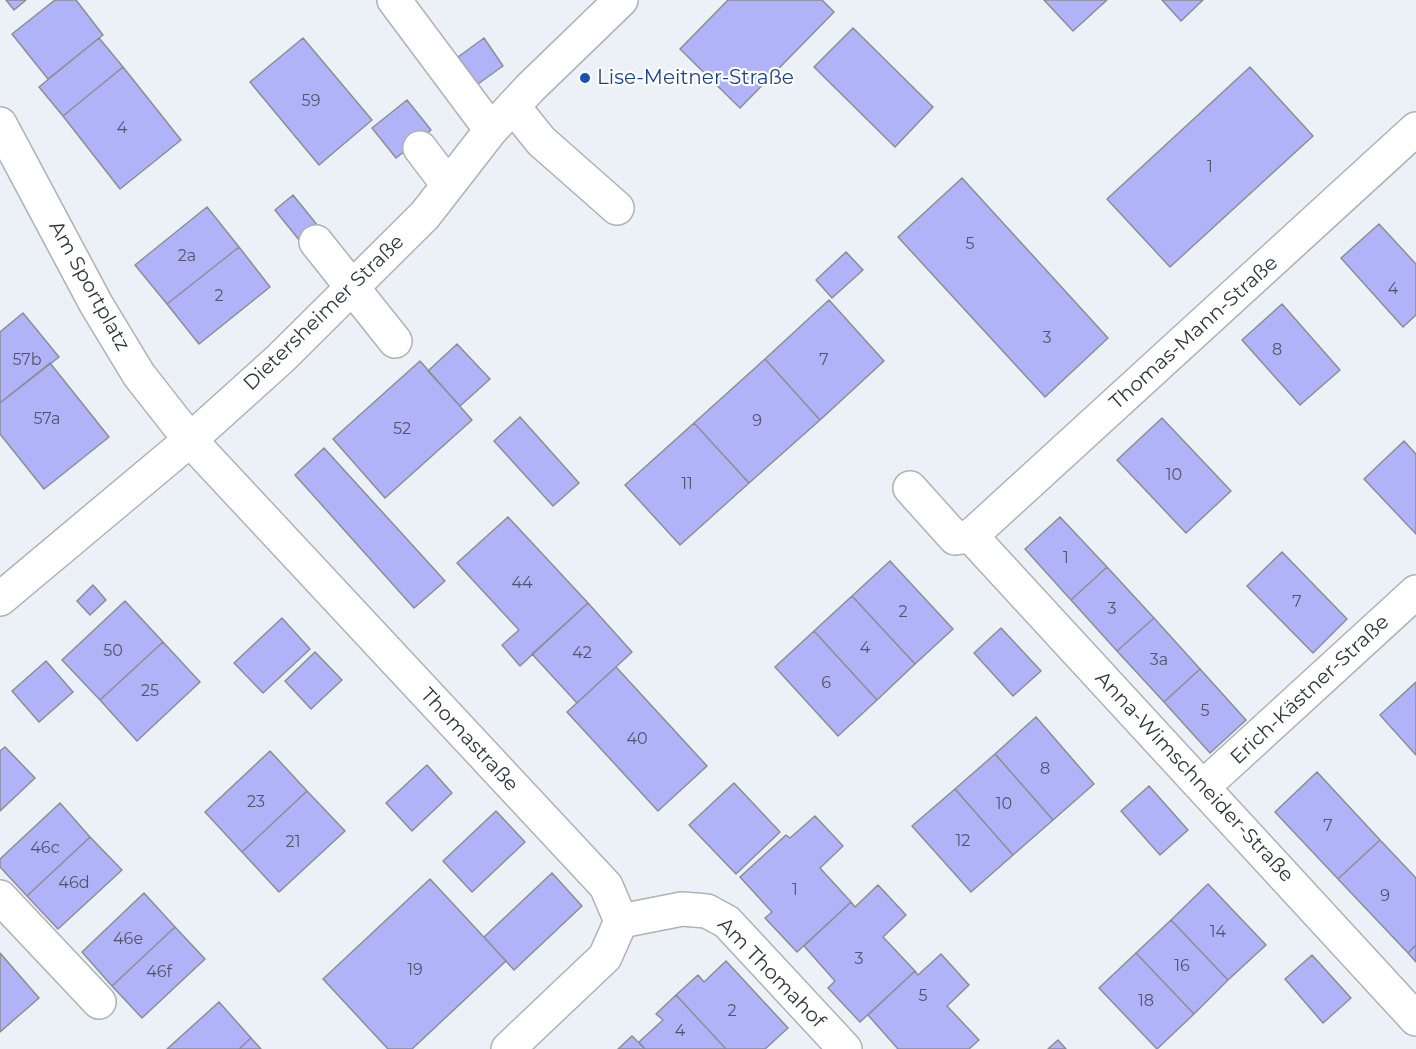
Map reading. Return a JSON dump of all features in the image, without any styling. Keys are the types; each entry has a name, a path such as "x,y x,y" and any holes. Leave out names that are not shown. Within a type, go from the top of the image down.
{"street":[{"path":"394,0 491,130"},
{"name":"Dietersheimer Straße","path":"0,599 190,440 281,358 425,215 491,130 621,0"},
{"path":"513,106 541,141 616,208"},
{"name":"Am Sportplatz","path":"0,124 96,304 139,375 190,440"},
{"name":"Thomas-Mann-Straße","path":"971,536 1416,129"},
{"path":"420,148 448,184"},
{"path":"316,242 395,341"},
{"name":"Thomastraße","path":"190,440 606,886 621,921"},
{"path":"910,488 955,538 971,536"},
{"name":"Anna-Wimschneider-Straße","path":"971,536 1416,1019"},
{"name":"Erich-Kästner-Straße","path":"1203,787 1416,592"},
{"path":"0,897 99,1002"},
{"name":"Am Thomahof","path":"621,921 682,909 707,911 727,922 845,1049"},
{"path":"508,1049 605,957 621,921"}],"building":[{"path":"6,0 26,0 14,10"},
{"path":"55,0 76,0 103,35 48,79 12,34"},
{"path":"728,0 822,0 834,12 740,108 680,49"},
{"path":"1044,0 1107,0 1073,31"},
{"path":"1162,0 1203,0 1181,21"},
{"path":"853,28 933,107 895,147 814,67"},
{"path":"99,38 123,67 63,116 39,87"},
{"path":"303,38 372,120 319,165 250,82"},
{"path":"484,38 503,66 478,84 458,57"},
{"path":"123,67 181,140 120,189 63,116"},
{"path":"1250,67 1313,136 1170,267 1107,199"},
{"path":"407,100 431,130 396,158 372,128"},
{"path":"962,178 1108,338 1045,397 898,237"},
{"path":"293,195 322,231 304,246 275,210"},
{"path":"207,207 239,247 167,304 135,265"},
{"path":"1379,224 1416,264 1416,315 1403,327 1341,258"},
{"path":"239,247 270,287 199,344 167,304"},
{"path":"846,252 863,270 832,298 816,280"},
{"path":"829,300 884,361 820,420 765,359"},
{"path":"1282,304 1340,370 1300,405 1242,340"},
{"path":"23,313 59,357 0,403 0,332"},
{"path":"457,344 490,379 460,406 428,371"},
{"path":"765,359 820,420 749,483 694,423"},
{"path":"420,361 472,420 385,498 333,439"},
{"path":"50,363 109,437 44,489 0,434 0,403"},
{"path":"520,417 579,483 553,506 494,441"},
{"path":"1162,418 1231,491 1186,533 1117,460"},
{"path":"694,423 749,483 680,545 625,485"},
{"path":"1404,441 1416,454 1416,534 1364,479"},
{"path":"324,448 445,581 414,608 295,475"},
{"path":"508,517 588,603 520,666 502,645 519,630 457,563"},
{"path":"1060,517 1107,567 1071,600 1025,549"},
{"path":"1282,552 1347,619 1313,653 1247,586"},
{"path":"890,561 953,629 915,664 852,596"},
{"path":"1107,567 1154,618 1117,651 1071,600"},
{"path":"93,585 106,600 90,615 77,601"},
{"path":"852,596 915,664 877,700 814,631"},
{"path":"125,601 163,642 100,700 62,660"},
{"path":"588,603 632,652 577,703 532,654"},
{"path":"282,618 310,649 263,693 234,663"},
{"path":"1154,618 1200,669 1164,702 1117,651"},
{"path":"1001,628 1041,671 1013,696 974,653"},
{"path":"814,631 877,700 838,736 775,667"},
{"path":"163,642 200,682 137,741 100,700"},
{"path":"315,652 342,680 311,709 285,681"},
{"path":"46,661 73,692 39,722 12,691"},
{"path":"616,667 707,766 658,811 567,712"},
{"path":"1200,669 1246,720 1210,753 1164,702"},
{"path":"1416,682 1416,755 1380,715"},
{"path":"1036,717 1094,784 1053,820 995,754"},
{"path":"5,747 35,778 0,811 0,751"},
{"path":"270,751 307,791 242,852 205,812"},
{"path":"995,754 1053,820 1013,855 955,789"},
{"path":"427,765 452,793 412,831 386,803"},
{"path":"1317,772 1380,840 1338,879 1275,812"},
{"path":"734,783 780,832 736,874 689,825"},
{"path":"1149,786 1188,830 1160,855 1121,811"},
{"path":"955,789 1013,855 971,892 912,826"},
{"path":"307,791 345,831 279,892 242,852"},
{"path":"60,803 90,837 27,896 0,867 0,859"},
{"path":"496,811 525,842 472,892 443,861"},
{"path":"815,816 843,846 820,868 851,902 797,952 765,918 772,912 740,877 786,835 790,838"},
{"path":"90,837 122,870 58,929 27,896"},
{"path":"1380,840 1416,878 1416,945 1408,953 1338,879"},
{"path":"552,873 582,906 514,970 484,937"},
{"path":"430,879 506,961 412,1049 388,1049 323,979"},
{"path":"1208,884 1266,945 1228,980 1171,920"},
{"path":"878,885 906,915 883,937 915,971 860,1022 828,988 835,981 804,946 851,902 855,907"},
{"path":"144,893 175,927 112,986 82,952"},
{"path":"1171,920 1228,980 1194,1014 1136,953"},
{"path":"175,927 205,959 142,1018 112,986"},
{"path":"1416,945 1416,962 1408,953"},
{"path":"0,953 39,998 0,1032"},
{"path":"1136,953 1194,1014 1157,1049 1099,988"},
{"path":"941,954 969,985 947,1006 979,1040 969,1049 898,1049 868,1015 915,971 918,975"},
{"path":"1312,955 1351,998 1323,1023 1285,979"},
{"path":"726,961 788,1028 765,1049 726,1049 676,995 698,975 704,982"},
{"path":"676,995 726,1049 645,1049 639,1042 663,1020 656,1014"},
{"path":"219,1002 251,1038 239,1049 167,1049"},
{"path":"632,1036 645,1049 618,1049"},
{"path":"251,1038 261,1049 239,1049"},
{"path":"1058,1040 1066,1049 1048,1049"}],"place":[{"name":"Lise-Meitner-Straße","path":"585,78"}]}
